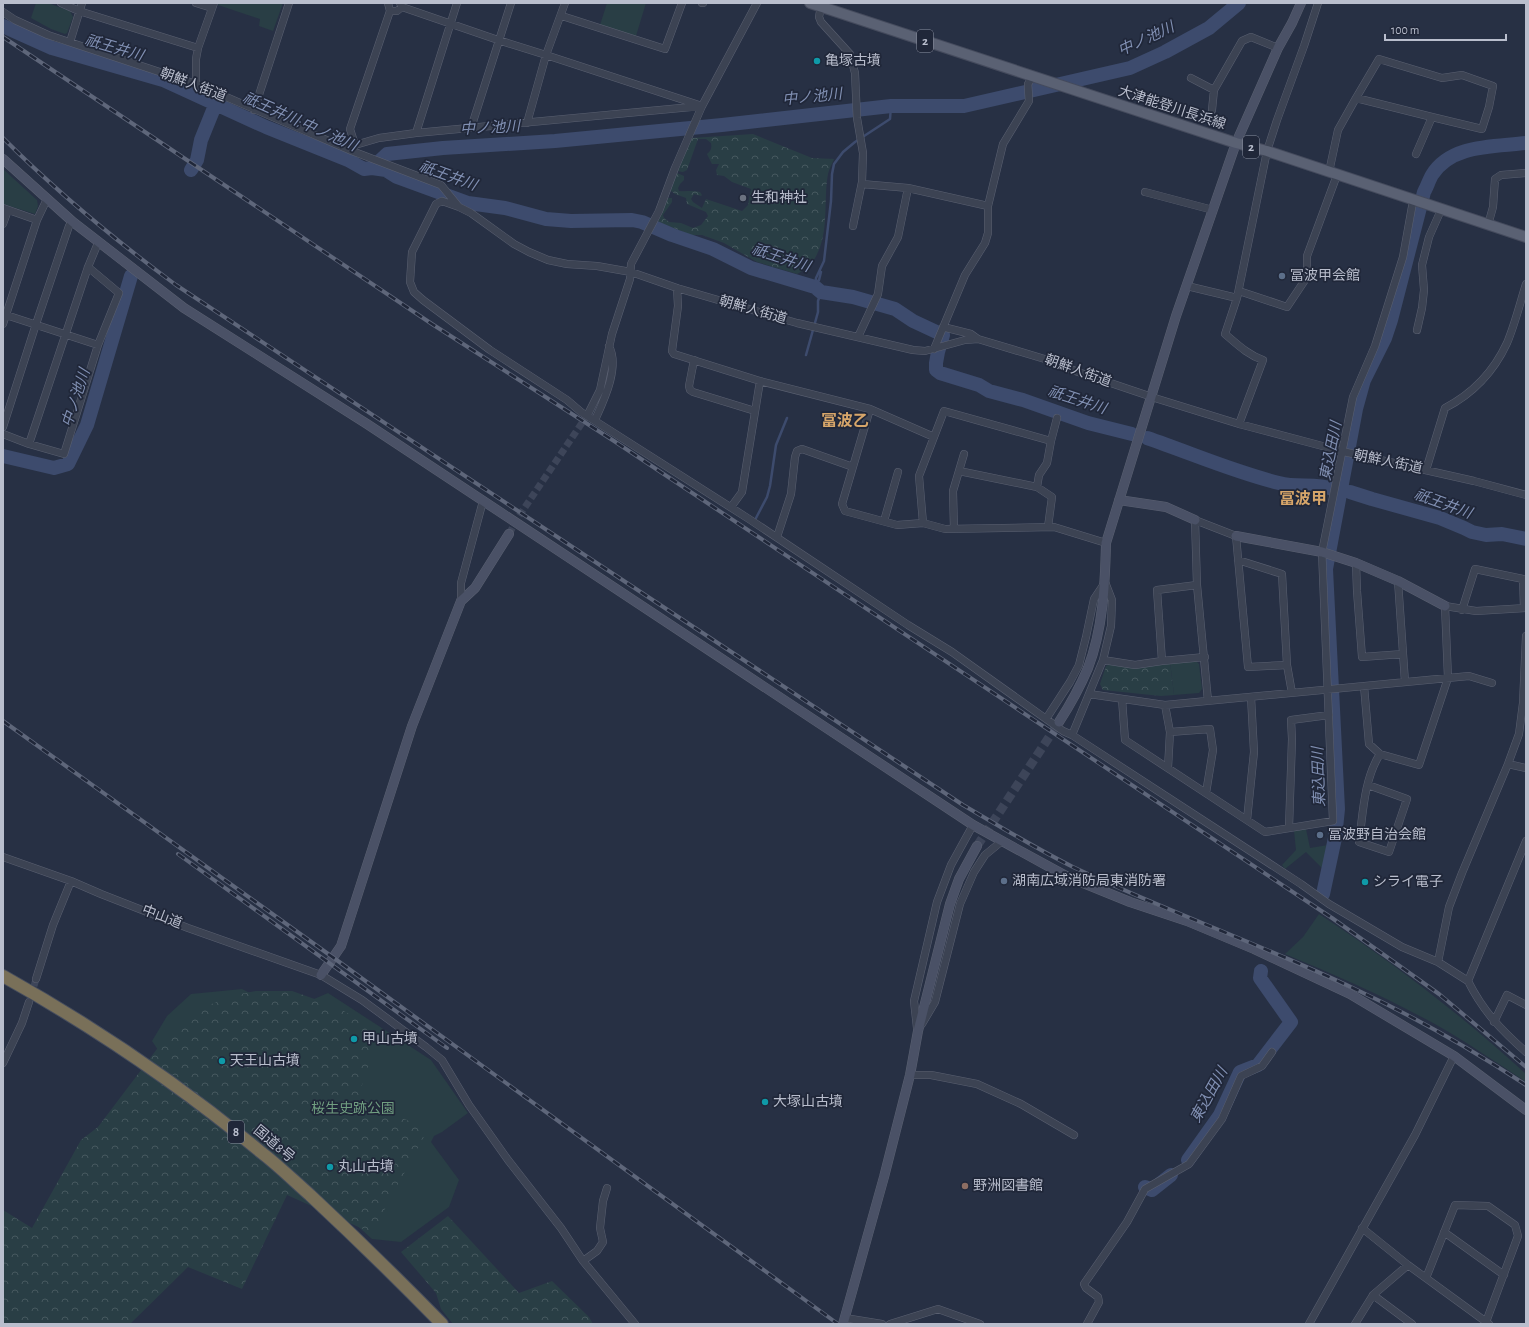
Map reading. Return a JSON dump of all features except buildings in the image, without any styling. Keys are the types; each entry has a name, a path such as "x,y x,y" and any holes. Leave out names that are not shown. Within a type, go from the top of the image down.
{"highway":[{"name":"国道8号","path":"3,976 62,1009 111,1040 201,1104 264,1154 344,1227 442,1324"}],"main road":[{"name":"大津能登川長浜線","path":"810,3 1033,80 1085,94 1236,143 1267,151 1526,237"}],"street":[{"path":"61,3 80,11 198,48"},
{"path":"70,42 82,3"},
{"path":"196,3 213,6 198,48 196,59 196,84"},
{"path":"254,110 289,3"},
{"path":"388,3 390,11 350,129 354,148 379,138 416,132 701,109"},
{"path":"416,132 457,3"},
{"path":"472,128 498,40 511,3"},
{"path":"527,122 546,55 562,16 565,3"},
{"path":"562,16 666,49 682,3"},
{"path":"588,414 600,390 609,346 631,272 631,264 659,211 701,109 757,3"},
{"path":"1059,722 1077,693 1096,644 1105,582 1106,543 1151,396 1187,286 1236,143 1278,48 1301,3"},
{"path":"1239,424 1263,360 1256,358 1225,334 1238,294 1267,151 1318,3"},
{"path":"390,11 397,11 401,5 450,24 546,55 701,109"},
{"path":"821,6 819,17 820,22 850,54 855,73 857,118 863,153 862,184 853,226"},
{"name":"朝鮮人街道","path":"3,12 15,20 48,35 196,84 254,110 354,148 366,156 441,185 448,191 457,204 514,244 548,260 631,272 677,288 797,323 913,350 925,351 965,340 978,339 1048,360 1078,372 1239,424 1344,452 1526,494"},
{"path":"1212,110 1214,90 1242,41 1251,37 1278,48"},
{"path":"1187,286 1238,294 1287,307 1307,277 1306,256 1333,174 1338,130 1356,98 1379,60 1442,78 1462,75 1493,86 1490,107 1482,129 1356,98"},
{"path":"1191,78 1214,90"},
{"path":"938,347 941,330 965,275 985,243 988,233 988,206 1003,144 1029,101 1033,80"},
{"path":"1416,154 1432,117"},
{"path":"3,159 98,243 132,267 184,308 367,424 973,825 1066,876 1254,949 1350,994 1454,1056 1526,1110"},
{"path":"1488,225 1493,207 1495,180 1501,175 1526,173"},
{"path":"862,184 908,188 988,206"},
{"path":"858,338 878,294 882,266 898,237 908,188"},
{"path":"1145,192 1213,210"},
{"path":"3,324 4,315 37,220 47,199"},
{"path":"457,204 442,201 436,204 422,230 412,252 410,282 414,292 490,350 594,420 731,507 908,625 952,652 1046,719 1301,884 1328,904 1402,947 1438,962 1468,981 1477,999 1494,1022 1526,1052"},
{"path":"1122,699 1125,740 1265,832 1333,821 1329,690 1322,552 1344,452 1353,397 1375,346 1402,257 1414,201"},
{"path":"1417,330 1424,290 1422,265 1436,208"},
{"path":"3,224 5,209 37,220"},
{"path":"3,428 69,226 73,222"},
{"path":"29,444 67,335 88,267 98,243"},
{"path":"3,434 29,444 64,454 98,345 119,293 88,267"},
{"path":"1426,470 1445,408 1460,400 1485,378 1507,343 1526,284"},
{"path":"677,288 678,306 672,351 674,354 760,381 870,410 934,437"},
{"path":"4,315 98,345"},
{"path":"941,330 971,334 978,339"},
{"path":"594,420 604,400 611,375 613,353 609,346"},
{"path":"694,360 689,386 690,390 755,411"},
{"path":"731,507 742,492 760,381"},
{"path":"870,410 842,504 845,511 897,525 923,523 945,529 1054,526 1106,543"},
{"path":"923,523 918,476 944,411 1051,441"},
{"path":"1037,487 1039,475 1047,463 1057,418"},
{"path":"777,537 791,494 795,456 797,451 802,449 853,467"},
{"path":"954,529 953,491 964,454"},
{"path":"959,471 1037,487 1052,497 1048,526"},
{"path":"884,521 898,472"},
{"path":"1119,500 1166,507 1236,536 1322,552 1356,563 1398,581 1445,606 1462,610 1476,611 1525,608 1523,579 1475,569 1462,610"},
{"path":"462,601 461,583 483,501"},
{"path":"1195,520 1197,585 1208,701"},
{"path":"321,975 341,946 412,726 462,601 475,588 509,534"},
{"path":"1236,536 1248,667 1287,665"},
{"path":"1238,560 1282,574 1287,665 1292,693"},
{"path":"1356,563 1362,657 1403,654"},
{"path":"1398,581 1405,682"},
{"path":"1046,719 1079,665 1094,598 1105,582"},
{"path":"1072,735 1103,660 1111,626 1112,600 1105,582"},
{"path":"1162,661 1157,590 1197,585"},
{"path":"1364,686 1369,744 1380,754 1419,765 1448,678 1445,606"},
{"path":"1438,962 1449,907 1519,734 1523,703 1526,636"},
{"path":"1103,660 1135,665 1204,657"},
{"path":"1089,694 1165,705 1469,676 1492,683"},
{"path":"1247,820 1254,752 1251,697"},
{"path":"1165,705 1170,732 1168,768"},
{"path":"1290,828 1291,720 1329,716"},
{"path":"1170,732 1210,729 1213,750 1206,793"},
{"path":"1368,785 1407,799 1389,852 1359,842 1368,785 1373,765 1380,754"},
{"path":"1508,764 1526,768"},
{"path":"918,1032 914,1001 937,902 951,865 973,825"},
{"path":"918,1032 935,1002 960,904 974,872 985,855 1002,841"},
{"path":"1468,981 1526,841"},
{"path":"882,1324 844,1321 884,1177 910,1075 918,1032 950,904 959,879 977,846"},
{"name":"中山道","path":"3,857 70,881 153,914 321,975 362,1000 442,1060 469,1105 508,1160 561,1228 583,1261 635,1324"},
{"path":"36,979 53,925 70,881"},
{"path":"1494,1022 1507,995 1526,1005"},
{"path":"3,1063 22,1022 29,1002"},
{"path":"1087,1324 1099,1302 1098,1298 1086,1288 1084,1284 1127,1222 1145,1189 1189,1164 1222,1119 1241,1076 1262,1066 1272,1052"},
{"path":"1309,1324 1415,1135 1454,1056"},
{"path":"910,1075 932,1074 977,1084 1021,1104 1074,1135"},
{"path":"583,1261 597,1251 603,1242 600,1228 603,1201 607,1188"},
{"path":"1362,1228 1408,1265 1487,1323 1518,1236 1515,1226 1488,1206 1456,1205 1426,1278"},
{"path":"1444,1232 1504,1275"},
{"path":"1355,1324 1373,1295 1408,1265"},
{"path":"1373,1295 1412,1324"},
{"path":"890,1324 938,1309 980,1324"}],"green space":[{"path":"36,3 48,3 70,11 73,17 67,33 65,34 51,29 31,18"},
{"path":"219,3 283,3 273,31 259,26 260,19 218,5"},
{"path":"607,3 646,3 636,36 600,25"},
{"path":"753,134 812,158 834,159 828,174 823,238 820,248 811,263 797,274 757,262 724,243 702,235 691,235 658,222 666,198 672,198 672,202 663,215 669,222 681,223 693,228 701,225 708,216 706,212 687,204 686,198 675,194 670,190 677,173 684,176 684,180 678,188 679,191 700,192 702,195 701,196 694,194 691,199 702,208 706,199 742,211 748,205 751,189 732,182 724,176 717,175 716,170 719,164 712,164 707,154 711,149 711,143 706,139 698,139 687,170 683,172 677,171 688,142 692,138"},
{"path":"3,169 37,200 38,206 35,214 3,204"},
{"path":"1196,661 1199,664 1202,689 1199,693 1174,695 1170,662"},
{"path":"1170,662 1174,695 1161,696 1103,690 1100,684 1106,666 1112,663"},
{"path":"1306,829 1310,848 1328,845 1323,869 1306,852 1285,869 1282,865 1296,850 1294,831"},
{"path":"1319,914 1400,970 1452,1010 1526,1074 1526,1082 1467,1043 1427,1020 1367,990 1285,954 1303,937"},
{"name":"桜生史跡公園","path":"242,989 264,1000 300,1005 328,993 431,1060 468,1113 434,1136 431,1142 459,1180 449,1207 401,1242 372,1239 211,1095 170,1068 152,1041 167,1016 191,994"},
{"path":"256,991 292,991 337,1007 356,1018 371,1034 375,1046 359,1094 427,1131 372,1233 287,1195 242,1289 188,1267 130,1324 3,1324 3,1210 32,1228 81,1140 98,1127 160,1045 207,1006 234,995"},
{"path":"448,1216 519,1293 552,1281 589,1317 593,1324 453,1324 441,1309 436,1293 401,1252"}],"waterway":[{"name":"中ノ池川","path":"372,168 387,154 443,148 555,141 722,125 891,106 964,106 1130,68 1165,52 1209,28 1239,3"},
{"name":"祇王井川","path":"3,26 52,48 163,80 266,127 348,160 364,169 372,168 386,170 397,177 468,203 505,208 546,219 571,221 632,220 642,222 672,235 713,249 751,268 815,287 821,292 853,297 895,309 913,321 943,335 936,363 936,370 940,373 979,385 989,391 1023,400 1088,423 1132,434"},
{"name":"中ノ池川","path":"191,170 197,160 201,140 216,103"},
{"path":"815,287 816,278 824,261 834,164 843,152 855,142 890,119 891,106"},
{"name":"東込田川","path":"1323,894 1335,838 1338,809 1326,569 1356,409 1364,380 1385,338 1391,320 1424,192 1432,175 1440,165 1450,157 1462,152 1487,147 1526,143"},
{"path":"816,283 819,280 821,272"},
{"name":"中ノ池川","path":"3,456 54,468 68,464 87,425 131,276"},
{"path":"806,355 818,312 818,301 821,292"},
{"path":"756,518 767,497 776,445 787,418"},
{"name":"祇王井川","path":"1147,438 1262,479 1292,485 1320,486 1333,489"},
{"name":"祇王井川","path":"1350,492 1440,518 1472,532 1486,535 1502,534 1526,539"},
{"name":"東込田川","path":"1188,1160 1220,1115 1240,1072 1258,1065 1291,1022 1260,978 1261,971"},
{"name":"東込田川","path":"1145,1187 1152,1190 1171,1175"}],"tunnel":[{"path":"509,534 519,516 588,414"},
{"path":"977,846 1059,722"},
{"path":"31,996 36,979"}],"railway":[{"path":"3,37 432,324 614,441 1332,918 1439,994 1526,1067"},
{"path":"3,138 23,158 87,215 176,285 963,805 1031,845 1073,867 1320,973 1377,1000 1442,1034 1526,1085"},
{"path":"3,721 338,961 838,1324"},
{"path":"178,854 447,1048"}],"place":[{"name":"亀塚古墳","path":"817,61"},
{"name":"生和神社","path":"743,198"},
{"name":"冨波甲会館","path":"1282,276"},
{"name":"冨波野自治会館","path":"1320,835"},
{"name":"湖南広域消防局東消防署","path":"1004,881"},
{"name":"シライ電子","path":"1365,882"},
{"name":"甲山古墳","path":"354,1039"},
{"name":"天王山古墳","path":"222,1061"},
{"name":"大塚山古墳","path":"765,1102"},
{"name":"丸山古墳","path":"330,1167"},
{"name":"野洲図書館","path":"965,1186"}],"district":[{"name":"冨波乙","path":"845,421"},
{"name":"冨波甲","path":"1303,499"}],"water label":[{"name":"祇王井川;中ノ池川","path":"300,122"}]}
